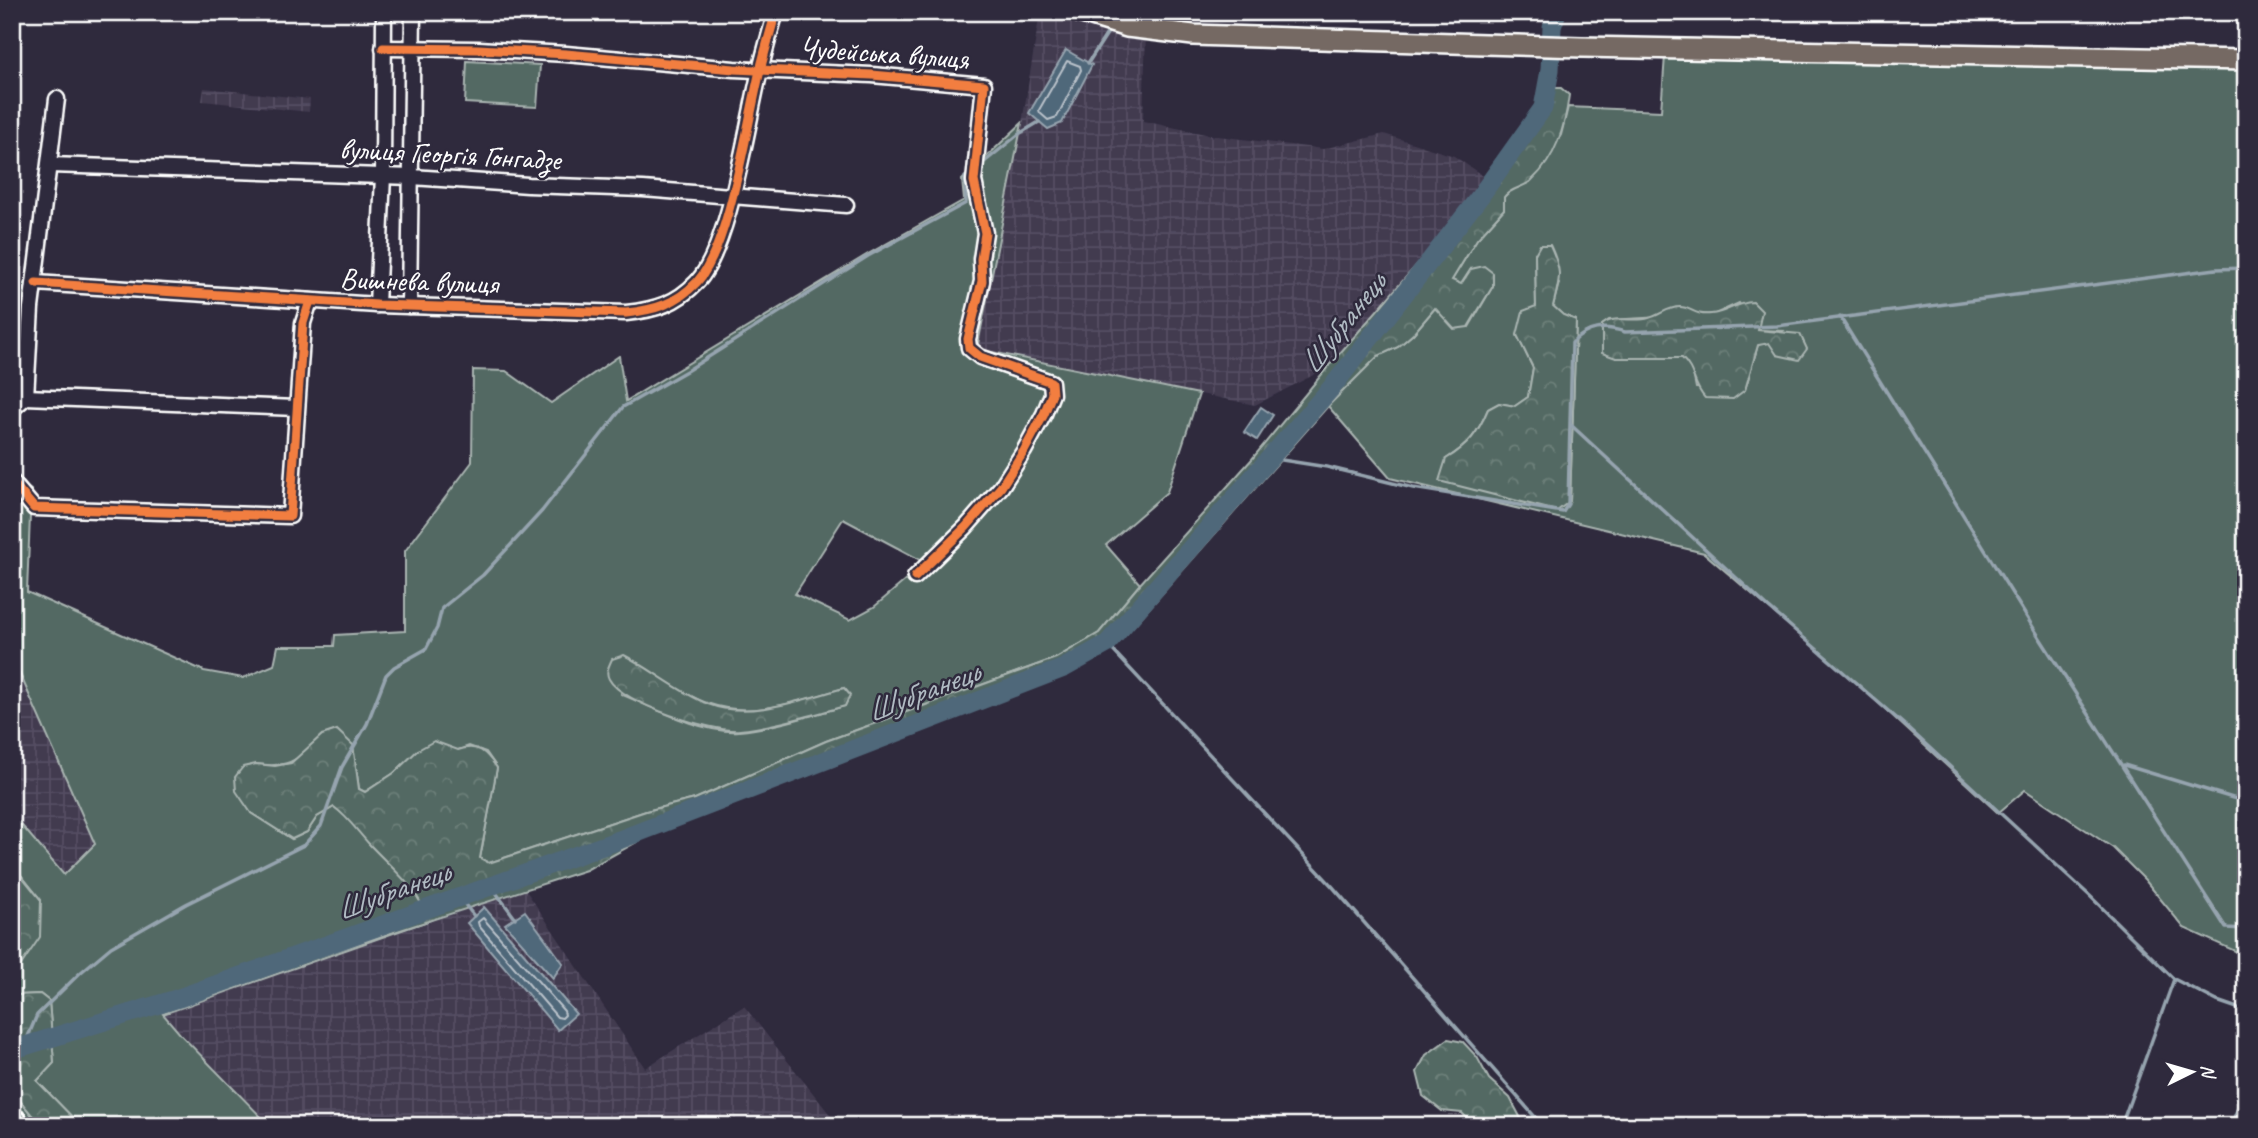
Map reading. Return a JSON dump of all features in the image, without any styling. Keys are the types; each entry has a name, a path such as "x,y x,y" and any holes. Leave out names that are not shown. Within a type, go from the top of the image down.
{"main road":[{"path":"1079,12 1132,27 1193,35 1539,46 2246,60"}],"street":[{"path":"377,305 383,176 384,12"},
{"path":"409,306 413,12"},
{"name":"Вишнева вулиця","path":"36,283 377,305 626,313 655,310 698,282 712,261 732,195 760,68 776,12"},
{"name":"Чудейська вулиця","path":"383,48 541,53 734,69 760,68 983,84 985,87 974,181 985,233 982,281 968,339 969,348 980,357 1051,382 1052,394 1024,452 1001,487 966,527 915,577"},
{"path":"26,397 31,308 57,99"},
{"name":"вулиця Георгія Гонгадзе","path":"50,164 412,177 732,195 846,205"},
{"path":"12,482 34,508 290,516 303,323 310,301"},
{"path":"12,409 26,397 296,408"}],"shaded area":[{"path":"1040,12 1075,12 1146,33 1143,121 1210,135 1323,149 1384,134 1454,156 1486,178 1433,246 1327,368 1255,405 977,349 1022,123"},
{"path":"204,88 310,99 309,112 202,101"},
{"path":"12,656 95,844 64,875 12,814"},
{"path":"525,889 645,1068 744,1006 839,1126 270,1126 163,1014"}],"green space":[{"path":"1666,42 2246,51 2246,956 2184,928 2145,880 2113,848 2025,790 1998,813 1860,686 1704,553 1390,478 1328,406 1378,356 1398,347 1413,334 1435,308 1443,316 1469,327 1493,286 1471,269 1461,285 1452,280 1477,239 1504,209 1504,197 1511,189 1530,182 1561,135 1568,107 1661,111","holes":["1535,254 1559,283 1553,306 1563,315 1576,320 1570,501 1446,459 1472,438 1488,409 1499,403 1515,406 1528,397 1533,368 1517,335 1536,306","1739,303 1757,330 1783,331 1769,342 1758,345 1745,390 1696,388 1692,368 1682,358 1616,358 1602,325 1609,320 1715,314"]},
{"path":"467,61 540,65 537,107 465,103"},
{"path":"1540,88 1561,88 1569,95 1562,130 1553,152 1540,171 1529,183 1504,197 1504,209 1477,239 1452,280 1461,284 1471,269 1484,266 1493,273 1493,286 1468,327 1454,329 1435,308 1398,347 1378,356 1328,406 1116,646 1062,673 700,807 586,870 159,1008 156,1003 423,907 407,883 334,807 317,817 307,832 292,839 251,813 236,791 235,777 243,767 291,763 322,735 337,730 353,745 359,789 365,792 394,773 418,750 434,741 458,750 476,748 485,753 497,768 480,858 489,863 646,811 695,799 826,741 1056,658 1099,633 1252,459 1433,246 1486,178 1536,105"},
{"path":"1022,123 977,349 1199,394 1167,492 1106,545 1140,584 1099,633 1056,658 826,741 695,799 646,811 489,863 480,858 497,768 486,752 469,746 458,750 418,750 394,773 365,792 359,789 353,745 322,735 287,763 256,764 251,813 292,839 307,832 317,817 334,807 347,817 371,846 411,886 431,920 163,1014 270,1126 81,1126 37,1081 54,1063 49,1001 40,994 17,995 14,986 17,971 25,958 41,900 12,864 12,814 64,875 95,844 12,656 12,465 16,479 31,490 27,592 204,671 243,678 274,665 278,646 334,646 335,635 405,631 405,551 472,462 473,370 506,371 551,403 619,356 626,401 868,254 964,200 962,180","holes":["843,519 926,563 874,607 850,620 795,594","624,656 699,700 726,708 760,709 844,688 850,695 845,706 779,724 725,731 679,719 621,694"]},
{"path":"1540,245 1550,245 1559,269 1553,306 1563,315 1576,320 1570,501 1557,511 1439,481 1446,459 1472,438 1488,409 1499,403 1515,406 1528,397 1533,368 1517,335 1523,311 1536,306 1535,254"},
{"path":"12,281 35,286 12,453"},
{"path":"1753,302 1762,311 1758,330 1800,334 1807,349 1799,360 1777,355 1769,343 1758,345 1745,390 1733,399 1705,398 1682,358 1616,358 1602,353 1602,325 1607,322 1653,317 1675,307 1684,307 1701,314 1717,313"},
{"path":"624,655 686,693 708,704 724,708 759,709 844,688 850,695 845,706 780,723 740,730 710,727 669,715 631,698 617,688 609,679 608,669 612,659"},
{"path":"12,864 41,900 40,937 17,971 14,986 18,995 40,994 49,1001 54,1063 37,1081 81,1126 41,1126 12,1091"},
{"path":"1448,1039 1463,1042 1477,1057 1489,1079 1510,1098 1525,1126 1475,1126 1462,1113 1442,1111 1423,1096 1417,1072 1426,1055"},
{"path":"12,1091 41,1126 12,1126"}],"water":[{"path":"1066,50 1092,65 1062,123 1048,129 1029,113"},
{"path":"1261,407 1273,415 1257,440 1244,432"},
{"path":"484,907 576,1014 558,1030 467,923"},
{"path":"525,911 563,963 553,978 505,924"}],"waterway":[{"name":"Шубранець","path":"12,1050 179,998 619,840 1064,668 1107,644 1333,386 1481,195 1543,108 1550,70 1552,27 1557,12"},
{"path":"1088,63 1110,29"},
{"path":"982,164 1019,134 1039,122"},
{"path":"24,1046 37,1015 111,947 186,904 304,845 321,826 342,767 367,724 386,675 394,667 426,649 437,628 442,608 483,575 542,511 623,407 688,370 868,256 966,203 965,177 970,173"},
{"path":"1269,458 1327,467 1413,488 1563,512 1568,504 1572,343 1590,331 1603,328 1625,332 1777,326 2216,269 2246,268"},
{"path":"1840,317 2036,632 2226,928 2246,929"},
{"path":"1571,425 1768,607 1908,728 2090,896 2174,979 2217,1001 2246,1011"},
{"path":"1107,644 1332,886 1543,1126"},
{"path":"2124,765 2246,802"},
{"path":"491,886 515,918"},
{"path":"459,897 474,916"},
{"path":"2121,1126 2174,979"},
{"path":"2231,1126 2246,1087"}],"railway":[{"path":"12,1099 34,1126"},
{"path":"12,1120 17,1126"}],"cycle path":[{"path":"36,283 377,305 626,313 664,305 681,296 697,282 718,244 727,218 776,12"},
{"path":"383,48 478,49 566,54 734,69 872,75 984,85 974,181 985,233 981,259 982,281 968,339 969,348 980,357 1051,382 1052,394 1024,451 1001,487 966,527 915,577"},
{"path":"12,482 34,508 290,516 303,323 310,301"}]}
